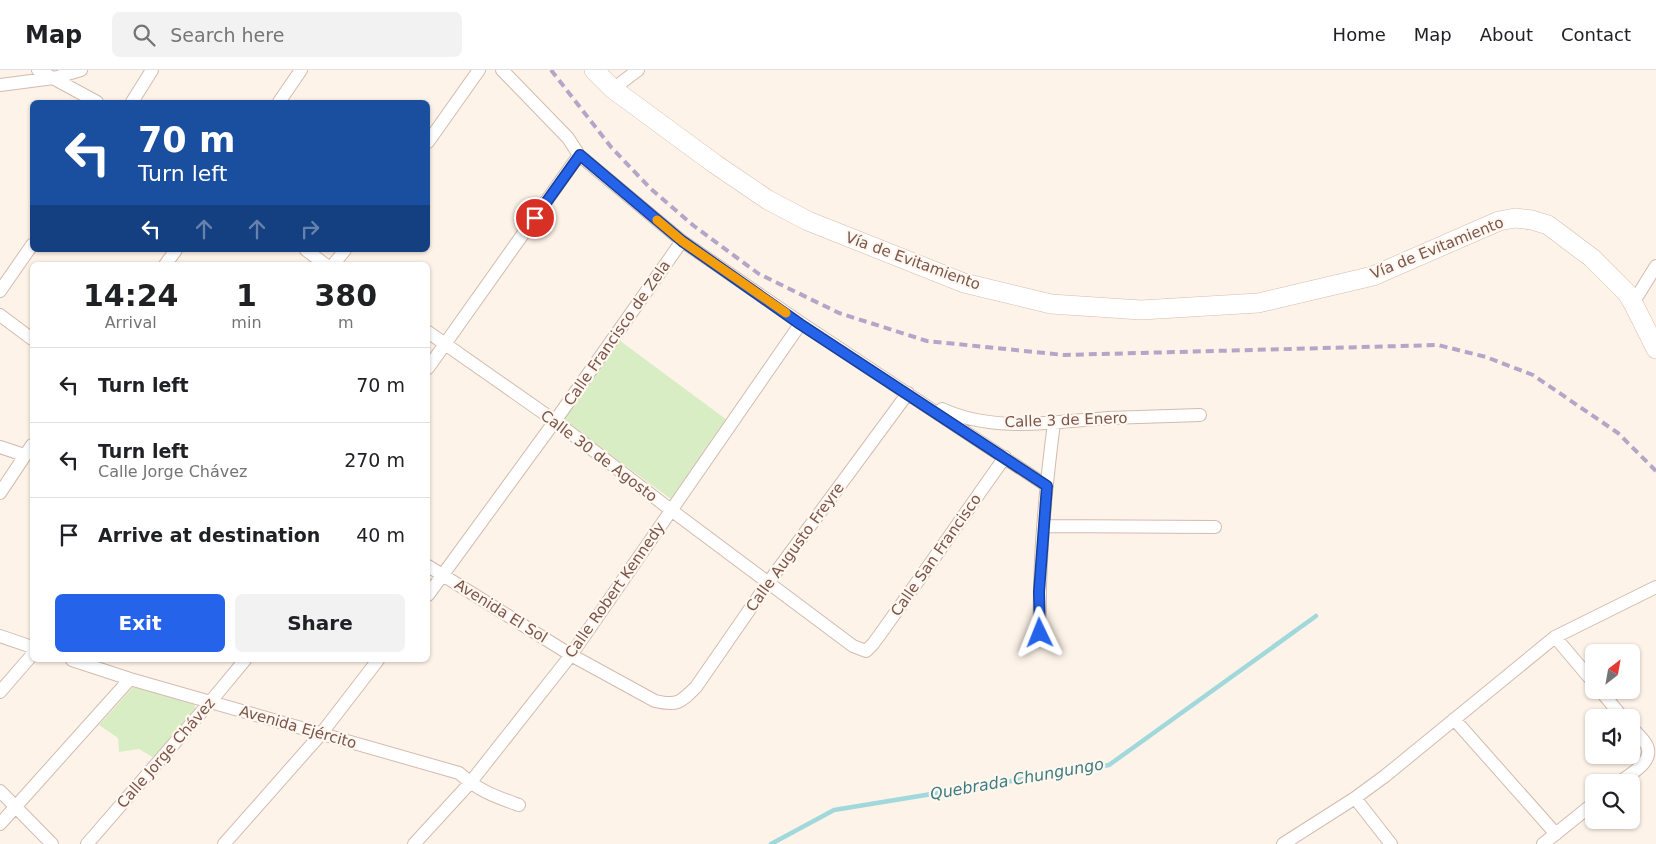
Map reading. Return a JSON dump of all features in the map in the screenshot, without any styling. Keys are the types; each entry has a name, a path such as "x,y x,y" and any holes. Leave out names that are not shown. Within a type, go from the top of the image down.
{"main road":[{"name":"Vía de Evitamiento","path":"594,70 613,89 715,164 768,200 808,221 964,283 1051,304 1141,310 1258,302 1373,276 1499,221 1515,218 1532,220 1548,225 1592,258 1627,293 1656,348"}],"street":[{"path":"38,70 93,100"},
{"path":"0,85 54,78 82,70"},
{"path":"133,100 152,70"},
{"path":"280,100 301,70"},
{"path":"430,139 479,70"},
{"path":"502,70 568,138 580,155 682,241 800,324 908,393 1047,486"},
{"path":"613,89 638,70"},
{"path":"430,365 580,155"},
{"name":"Calle Francisco de Zela","path":"430,592 555,421 682,241"},
{"path":"0,291 30,249"},
{"path":"309,252 322,262"},
{"path":"335,262 343,252"},
{"path":"1633,303 1656,266"},
{"path":"0,316 30,338"},
{"name":"Calle Robert Kennedy","path":"414,844 470,783 571,655 800,324"},
{"name":"Calle 30 de Agosto","path":"430,333 555,421 853,646 866,651"},
{"name":"Calle 3 de Enero","path":"908,393 950,413 968,418 1018,424 1200,415"},
{"name":"Calle Augusto Freyre","path":"682,701 696,687 768,583 908,393"},
{"path":"1040,633 1039,592 1054,422"},
{"path":"0,446 24,455"},
{"path":"0,492 30,448"},
{"name":"Calle San Francisco","path":"866,651 924,574 944,542 1005,457"},
{"path":"1044,526 1215,528"},
{"name":"Avenida El Sol","path":"430,567 571,655 654,701 670,704 682,701"},
{"path":"1283,844 1355,798 1555,637 1656,587"},
{"path":"0,636 30,646"},
{"path":"1555,637 1585,672"},
{"path":"0,692 30,657"},
{"name":"Avenida Ejército","path":"78,662 130,679 459,773 486,793 519,805"},
{"name":"Calle Jorge Chávez","path":"87,844 212,701 242,662"},
{"path":"224,844 321,734 376,662"},
{"path":"0,824 130,679"},
{"path":"1607,699 1616,709"},
{"path":"1454,718 1556,834"},
{"path":"1630,774 1642,765 1648,753 1640,738"},
{"path":"0,792 52,844"},
{"path":"1355,798 1391,844"},
{"path":"1543,844 1585,811"}],"green space":[{"path":"619,340 727,420 671,499 561,419"},
{"path":"133,687 193,703 196,709 154,758 139,749 119,752 118,738 99,725"}],"waterway":[{"name":"Quebrada Chungungo","path":"771,844 834,810 1109,765 1316,616"}],"railway":[{"path":"551,70 611,147 650,188 694,226 759,274 839,313 927,341 1064,355 1438,345 1486,357 1533,375 1618,433 1656,471"}],"slow traffic":[{"path":"657,220 682,241 786,313"}],"route":[{"path":"535,218 580,155 682,241 800,324 1027,471 1047,486 1040,561 1040,633"}]}
